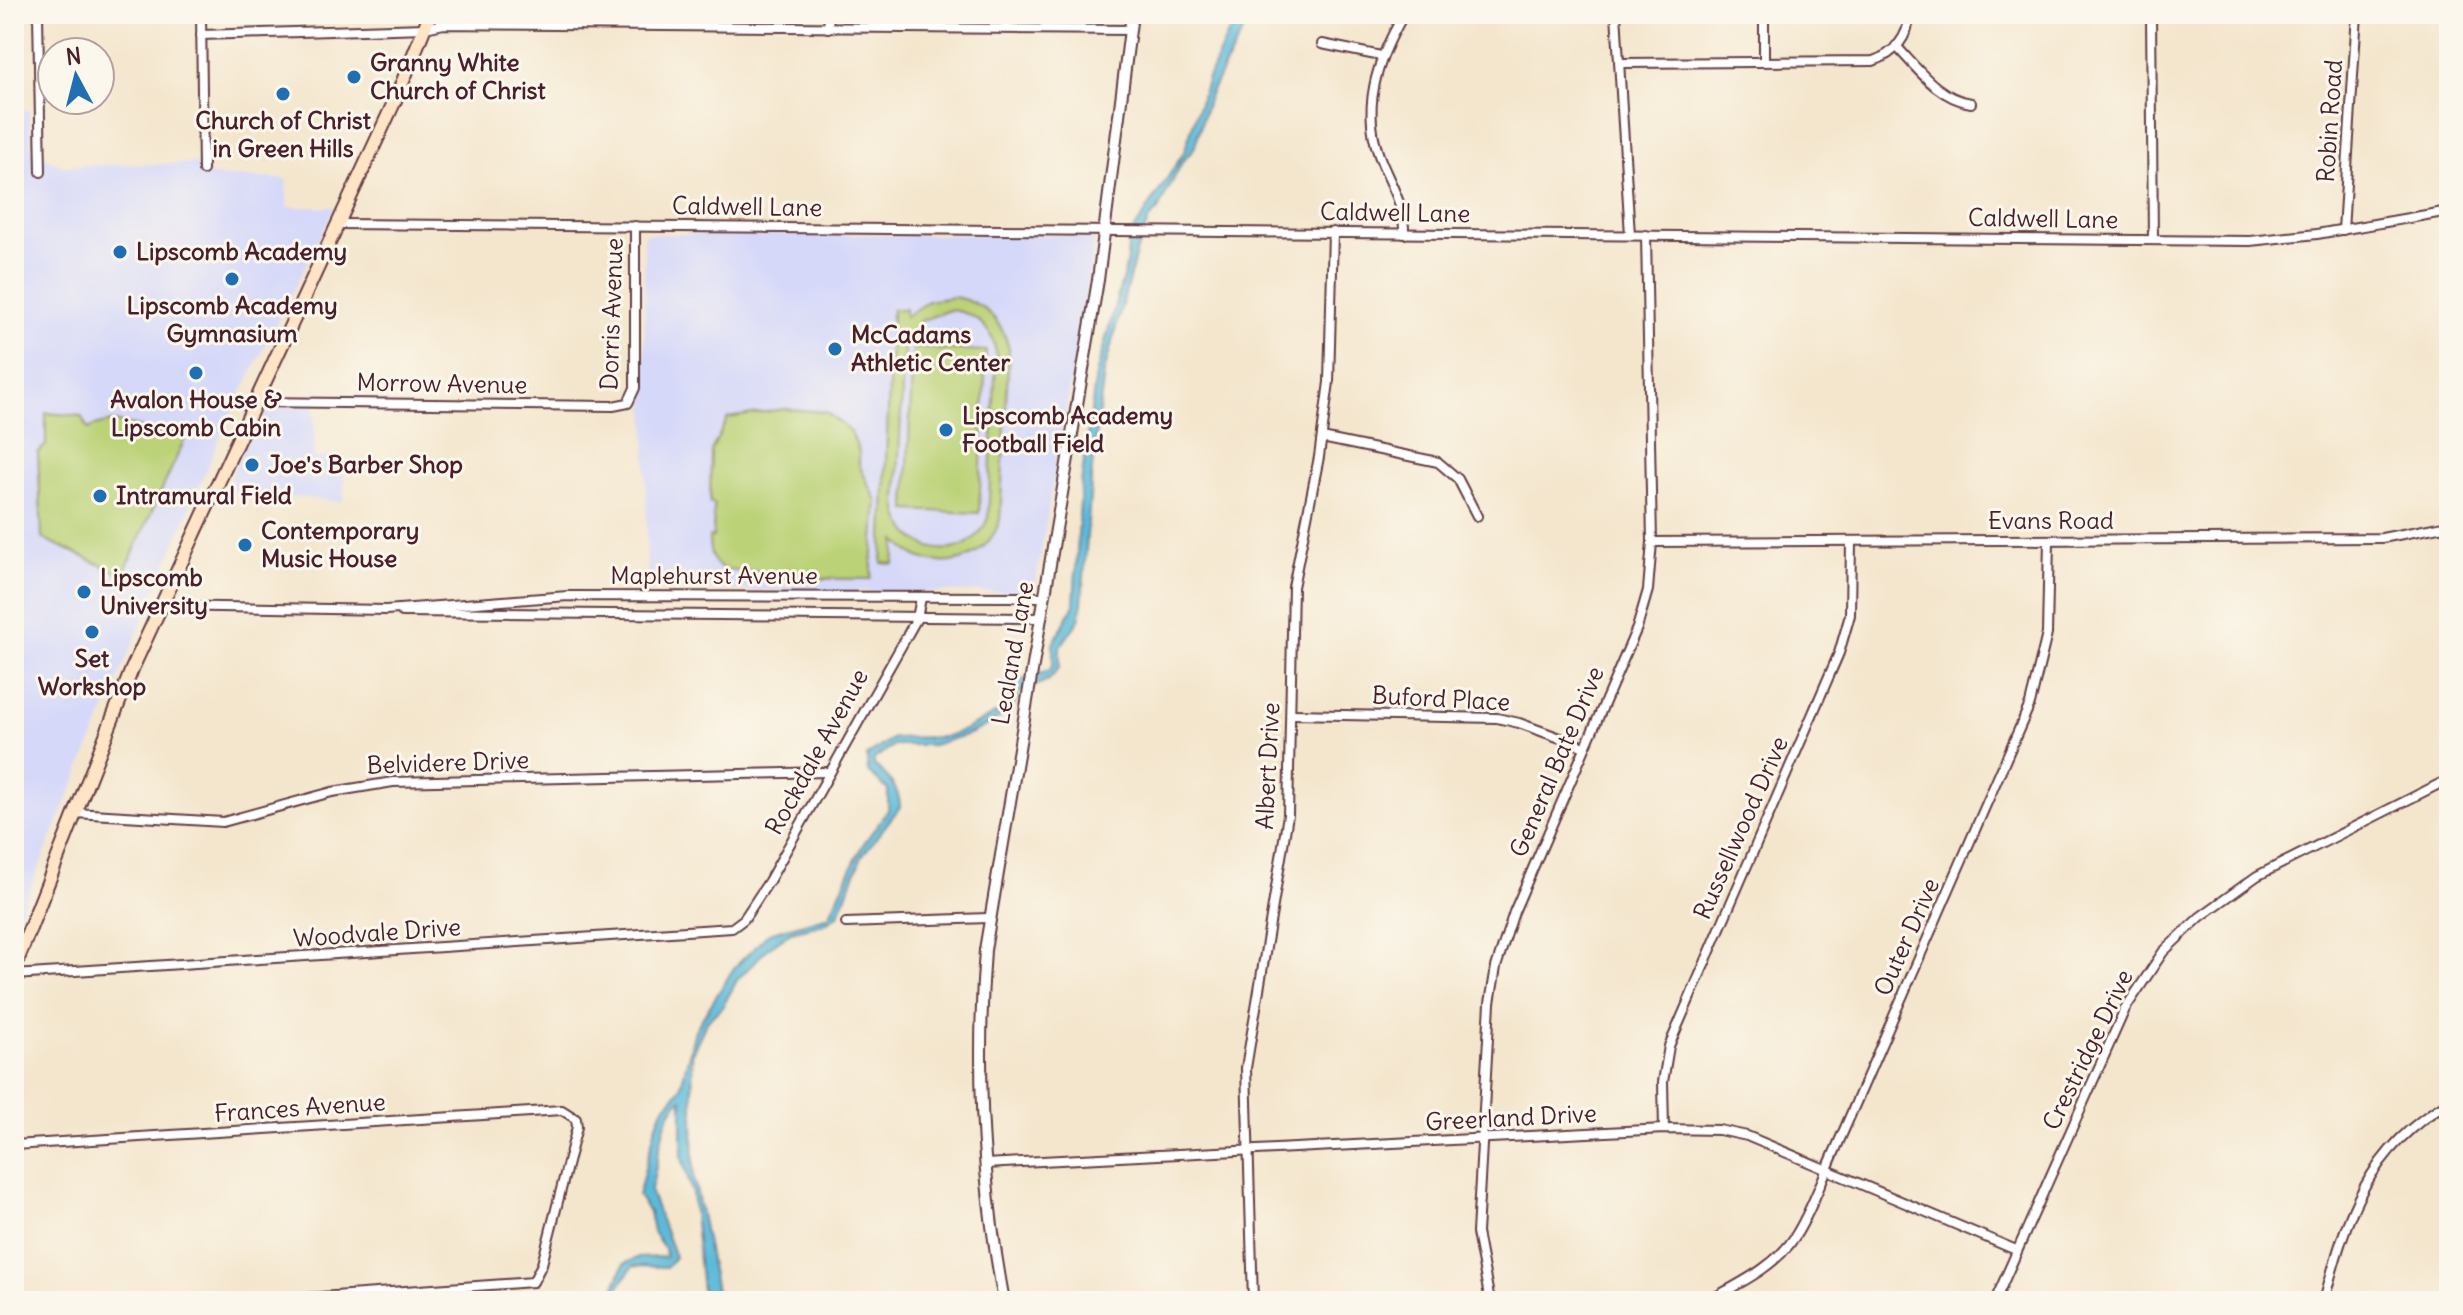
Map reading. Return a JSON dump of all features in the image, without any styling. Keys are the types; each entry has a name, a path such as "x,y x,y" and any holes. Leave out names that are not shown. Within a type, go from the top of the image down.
{"main road":[{"path":"14,972 160,606 338,224 430,14"}],"street":[{"path":"38,14 41,172"},
{"path":"201,14 203,170"},
{"path":"828,28 829,14"},
{"name":"Lealand Lane","path":"1004,1301 985,1164 980,1054 988,918 1105,230 1132,14"},
{"path":"1404,14 1381,56 1372,100 1373,126 1382,163 1399,198 1404,234"},
{"path":"1616,14 1622,63 1630,235"},
{"path":"1764,14 1764,60"},
{"path":"1622,63 1873,61 1896,46 1906,32 1910,14"},
{"path":"2151,14 2153,240"},
{"name":"Robin Road","path":"2343,230 2357,14"},
{"path":"201,35 425,28 444,24 1130,30"},
{"path":"1322,44 1381,56"},
{"path":"1896,46 1942,92 1971,103"},
{"name":"Caldwell Lane","path":"338,224 2260,241 2449,211"},
{"name":"Dorris Avenue","path":"628,403 635,388 635,226"},
{"name":"Albert Drive","path":"1253,1301 1246,1068 1287,827 1295,573 1322,438 1331,346 1333,232"},
{"name":"General Bate Drive","path":"1490,1301 1477,1233 1481,1139 1496,967 1514,912 1640,618 1649,582 1652,542 1646,235"},
{"name":"Morrow Avenue","path":"254,402 613,406 628,403"},
{"path":"1322,438 1438,462 1458,479 1477,516"},
{"name":"Evans Road","path":"1652,542 2382,538 2449,525"},
{"name":"Outer Drive","path":"1708,1301 1759,1270 1787,1247 1802,1225 2030,704 2047,634 2049,540"},
{"name":"Russellwood Drive","path":"1664,1129 1663,1078 1669,1046 1839,653 1850,615 1851,541"},
{"name":"Maplehurst Avenue","path":"160,606 386,610 568,596 1043,597"},
{"name":"Rockdale Avenue","path":"741,923 769,881 827,772 917,618 921,598"},
{"name":"Maplehurst Avenue","path":"386,610 421,615 1039,618"},
{"name":"Buford Place","path":"1292,714 1497,718 1585,747"},
{"name":"Belvidere Drive","path":"75,813 223,822 332,792 393,782 827,772"},
{"name":"Crestridge Drive","path":"1995,1301 2125,1009 2163,952 2200,917 2257,876 2449,779"},
{"path":"846,923 988,918"},
{"name":"Woodvale Drive","path":"14,972 715,932 741,923"},
{"path":"2324,1301 2346,1222 2364,1186 2396,1143 2449,1102"},
{"name":"Frances Avenue","path":"14,1145 562,1110 574,1115 577,1127 535,1280 523,1285 263,1301"},
{"name":"Greerland Drive","path":"985,1164 1664,1129 1735,1132 2016,1250"}],"shaded area":[{"name":"Lipscomb University","path":"14,110 29,110 32,150 62,166 208,163 211,176 286,179 288,207 335,207 222,432 14,927"},
{"path":"644,234 1096,235 1034,592 647,590"},
{"path":"314,405 314,458 345,458 343,502 226,490 259,407"}],"green space":[{"path":"954,297 974,303 990,314 1006,339 1009,349 1000,520 982,548 968,557 954,562 924,559 896,540 894,564 882,563 892,309 905,309 905,317 928,301","holes":["949,310 983,325 993,340 995,350 988,518 978,534 966,544 951,549 936,549 922,544 910,534 901,520 897,502 904,346 920,321"]},
{"name":"Lipscomb Academy Football Field","path":"913,348 986,351 979,513 906,510"},
{"path":"784,409 826,412 851,432 859,452 859,465 877,501 871,579 758,578 757,571 730,570 717,565 713,559 709,537 713,537 714,504 710,503 711,451 728,418"},
{"name":"Intramural Field","path":"46,413 81,416 88,429 112,423 159,433 189,430 123,575 42,538 38,453 46,445"}],"water":[{"path":"1243,14 1252,14 1209,96 1194,149 1182,162 1158,210 1149,219 1136,253 1104,372 1079,620 1060,647 1059,668 1049,680 1020,692 1011,712 972,733 933,745 894,745 874,759 874,765 895,789 900,807 862,856 838,915 824,924 791,932 767,949 737,980 723,1006 707,1021 692,1053 694,1178 718,1301 703,1301 692,1192 682,1157 682,1099 674,1106 664,1128 650,1191 675,1257 667,1267 633,1266 609,1301 624,1264 637,1258 666,1257 665,1249 653,1232 649,1212 638,1196 656,1126 663,1109 680,1090 695,1030 734,968 769,933 829,916 862,846 888,810 888,790 868,772 867,756 893,738 944,737 964,730 1003,710 1018,681 1049,671 1053,664 1053,644 1074,605 1081,484 1096,375 1126,266 1129,238 1184,152 1208,78 1227,36"}],"place":[{"name":"Granny White Church of Christ","path":"354,77"},
{"name":"Church of Christ in Green Hills","path":"283,94"},
{"name":"Lipscomb Academy","path":"120,252"},
{"name":"Lipscomb Academy Gymnasium","path":"232,279"},
{"name":"McCadams Athletic Center","path":"835,349"},
{"name":"Avalon House & Lipscomb Cabin","path":"196,373"},
{"name":"Lipscomb Academy Football Field","path":"946,430"},
{"name":"Joe's Barber Shop","path":"252,465"},
{"name":"Intramural Field","path":"100,496"},
{"name":"Contemporary Music House","path":"245,545"},
{"name":"Lipscomb University","path":"84,592"},
{"name":"Set Workshop","path":"92,632"}]}
